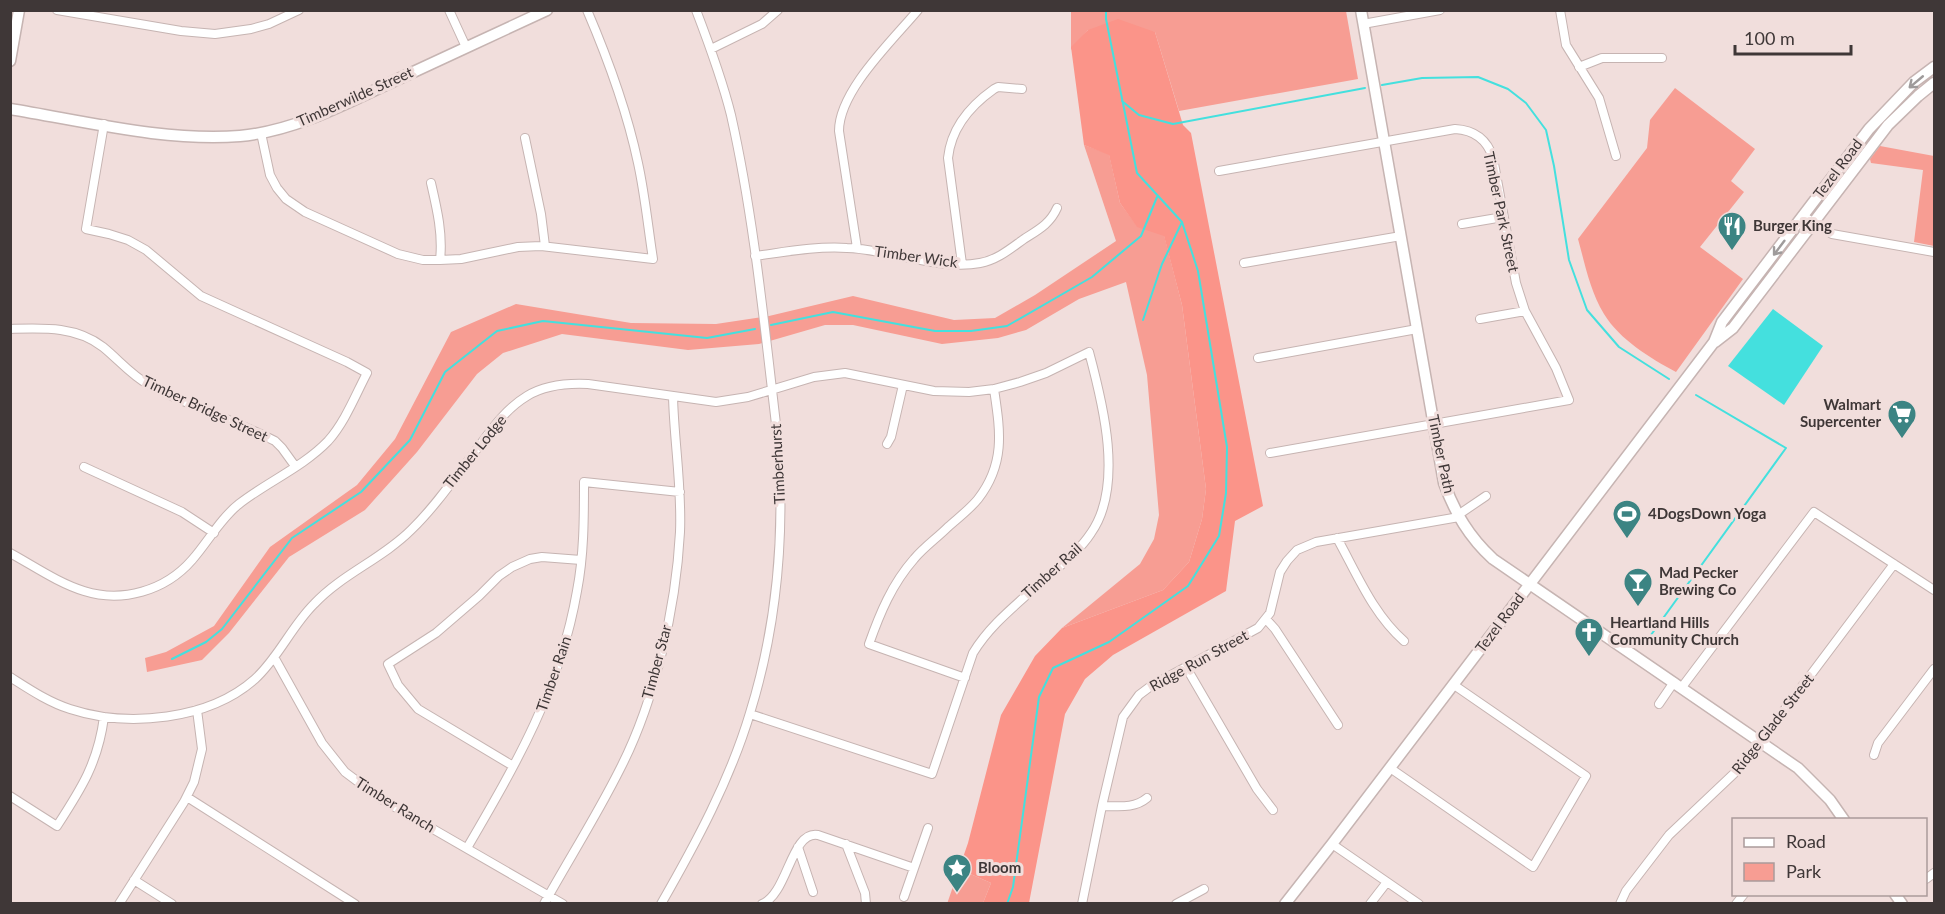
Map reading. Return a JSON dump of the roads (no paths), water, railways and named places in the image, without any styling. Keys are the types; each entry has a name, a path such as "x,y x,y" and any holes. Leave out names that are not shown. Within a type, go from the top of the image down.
{"street":[{"path":"10,61 19,10"},
{"path":"57,10 181,31 214,34 269,24 299,10"},
{"path":"449,10 466,47"},
{"name":"Timberwilde Street","path":"10,109 167,134 199,137 261,133 294,125 334,109 547,10"},
{"path":"261,133 270,175 281,194 292,204 398,254 423,260 461,259 518,247 545,246 652,259 638,164 620,97 587,10"},
{"name":"Timberhurst","path":"661,903 686,861 716,800 750,714 764,662 775,595 780,536 781,477 748,209 730,114 711,49 696,10"},
{"path":"711,49 762,24 778,10"},
{"path":"858,248 839,119 853,89 918,10"},
{"name":"Timber Path","path":"1361,10 1444,483 1458,516 1470,536 1485,552 1798,768 1815,783 1841,818"},
{"path":"1363,24 1440,10"},
{"path":"1560,10 1566,45 1599,98 1616,156"},
{"path":"1579,67 1602,58 1662,58"},
{"name":"Tezel Road","path":"1285,903 1454,685 1714,342 1722,322 1878,118 1914,82 1935,67"},
{"name":"Tezel Road","path":"1714,342 1733,328 1888,125 1935,83"},
{"path":"962,264 948,158 951,141 965,115 987,94 998,87 1022,89"},
{"path":"1878,118 1888,125"},
{"path":"10,553 83,591 105,595 127,595 156,587 175,576 192,561 237,505 319,449 333,435 367,374 347,362 201,296 137,244 119,236 86,230 104,124"},
{"name":"Timber Park Street","path":"1220,171 1455,129 1475,133 1486,143 1491,151 1516,283 1525,311 1553,362 1569,400 1434,424"},
{"path":"525,138 541,214 545,246"},
{"path":"431,183 440,224 442,247 440,260"},
{"name":"Timber Wick","path":"755,256 822,248 858,248 941,262 979,263 1002,254 1051,220 1057,208"},
{"path":"1803,216 1832,234 1935,252"},
{"path":"1462,224 1503,218"},
{"path":"1244,263 1401,236"},
{"path":"1480,319 1525,311"},
{"name":"Timber Bridge Street","path":"10,329 55,329 85,336 150,385 275,441 295,466"},
{"path":"1258,358 1417,329"},
{"name":"Timber Lodge","path":"10,677 55,703 104,717 140,718 178,714 223,701 247,686 274,657 302,617 328,590 411,531 513,406 527,396 550,387 569,383 588,384 708,401 733,401 828,374 858,375 934,391 956,392 994,388 1046,373 1089,352"},
{"name":"Timber Rail","path":"750,714 932,774 974,653 985,634 1083,544 1104,509 1108,488 1107,440 1089,352"},
{"path":"887,444 891,437 903,385"},
{"path":"965,678 869,644 887,600 915,558 977,500 990,481 1000,443 994,388"},
{"name":"Timber Star","path":"544,903 621,768 652,690 671,609 678,560 680,492 673,396"},
{"path":"1270,453 1434,424"},
{"path":"84,467 182,512 213,533"},
{"name":"Timber Rain","path":"467,848 543,708 562,655 573,615 581,560 584,482 680,492"},
{"path":"1338,725 1275,629 1266,620 1281,572 1287,561 1297,550 1316,542 1458,516 1486,496"},
{"path":"1659,704 1678,684 1814,512 1935,590"},
{"path":"1337,538 1377,611 1404,641"},
{"path":"513,766 418,709 398,685 388,664 436,633 512,567 542,557 581,560"},
{"name":"Ridge Glade Street","path":"1620,903 1669,834 1735,774 1761,742 1894,564"},
{"name":"Ridge Run Street","path":"1082,903 1123,717 1139,695 1151,686 1251,633 1266,620"},
{"name":"Timber Ranch","path":"274,657 322,743 345,772 381,799 563,903"},
{"path":"1186,667 1257,789 1273,810"},
{"path":"1874,755 1878,743 1935,669"},
{"path":"1390,768 1533,867 1586,777 1454,685"},
{"path":"119,903 187,797 194,782 200,761 201,738 197,710"},
{"path":"10,796 57,826 96,758 104,717"},
{"path":"187,797 355,903"},
{"path":"1102,806 1128,806 1147,798"},
{"path":"904,897 928,828"},
{"path":"762,903 772,898 798,847 809,834 846,844 914,868"},
{"path":"846,844 865,893 866,903"},
{"path":"1332,844 1419,903"},
{"path":"798,847 813,892"},
{"path":"134,880 172,903"},
{"path":"1370,903 1387,882"},
{"path":"1176,903 1204,889"}],"water":[{"path":"1773,309 1823,346 1784,405 1728,366"}],"waterway":[{"path":"1007,904 1013,887 1039,697 1053,668 1109,642 1188,586 1219,536 1226,493 1227,447 1198,271 1182,222 1137,173 1106,10"},
{"path":"1382,85 1422,78 1478,77 1508,89 1526,103 1546,130 1569,260 1587,310 1619,347 1669,379"},
{"path":"1122,101 1139,115 1173,124 1365,88"},
{"path":"771,325 833,312 935,331 971,331 1007,326 1092,277 1141,236 1157,197"},
{"path":"1143,320 1162,264 1182,222"},
{"path":"172,659 206,642 222,629 292,538 361,492 410,440 445,372 497,331 543,321 707,338 755,329"},
{"path":"1643,646 1786,448 1696,395"}],"place":[{"name":"Burger King","path":"1732,252"},
{"name":"Walmart Supercenter","path":"1902,440"},
{"name":"4DogsDown Yoga","path":"1627,540"},
{"name":"Mad Pecker Brewing Co","path":"1638,608"},
{"name":"Heartland Hills Community Church","path":"1589,658"},
{"name":"Bloom","path":"957,894"}]}
